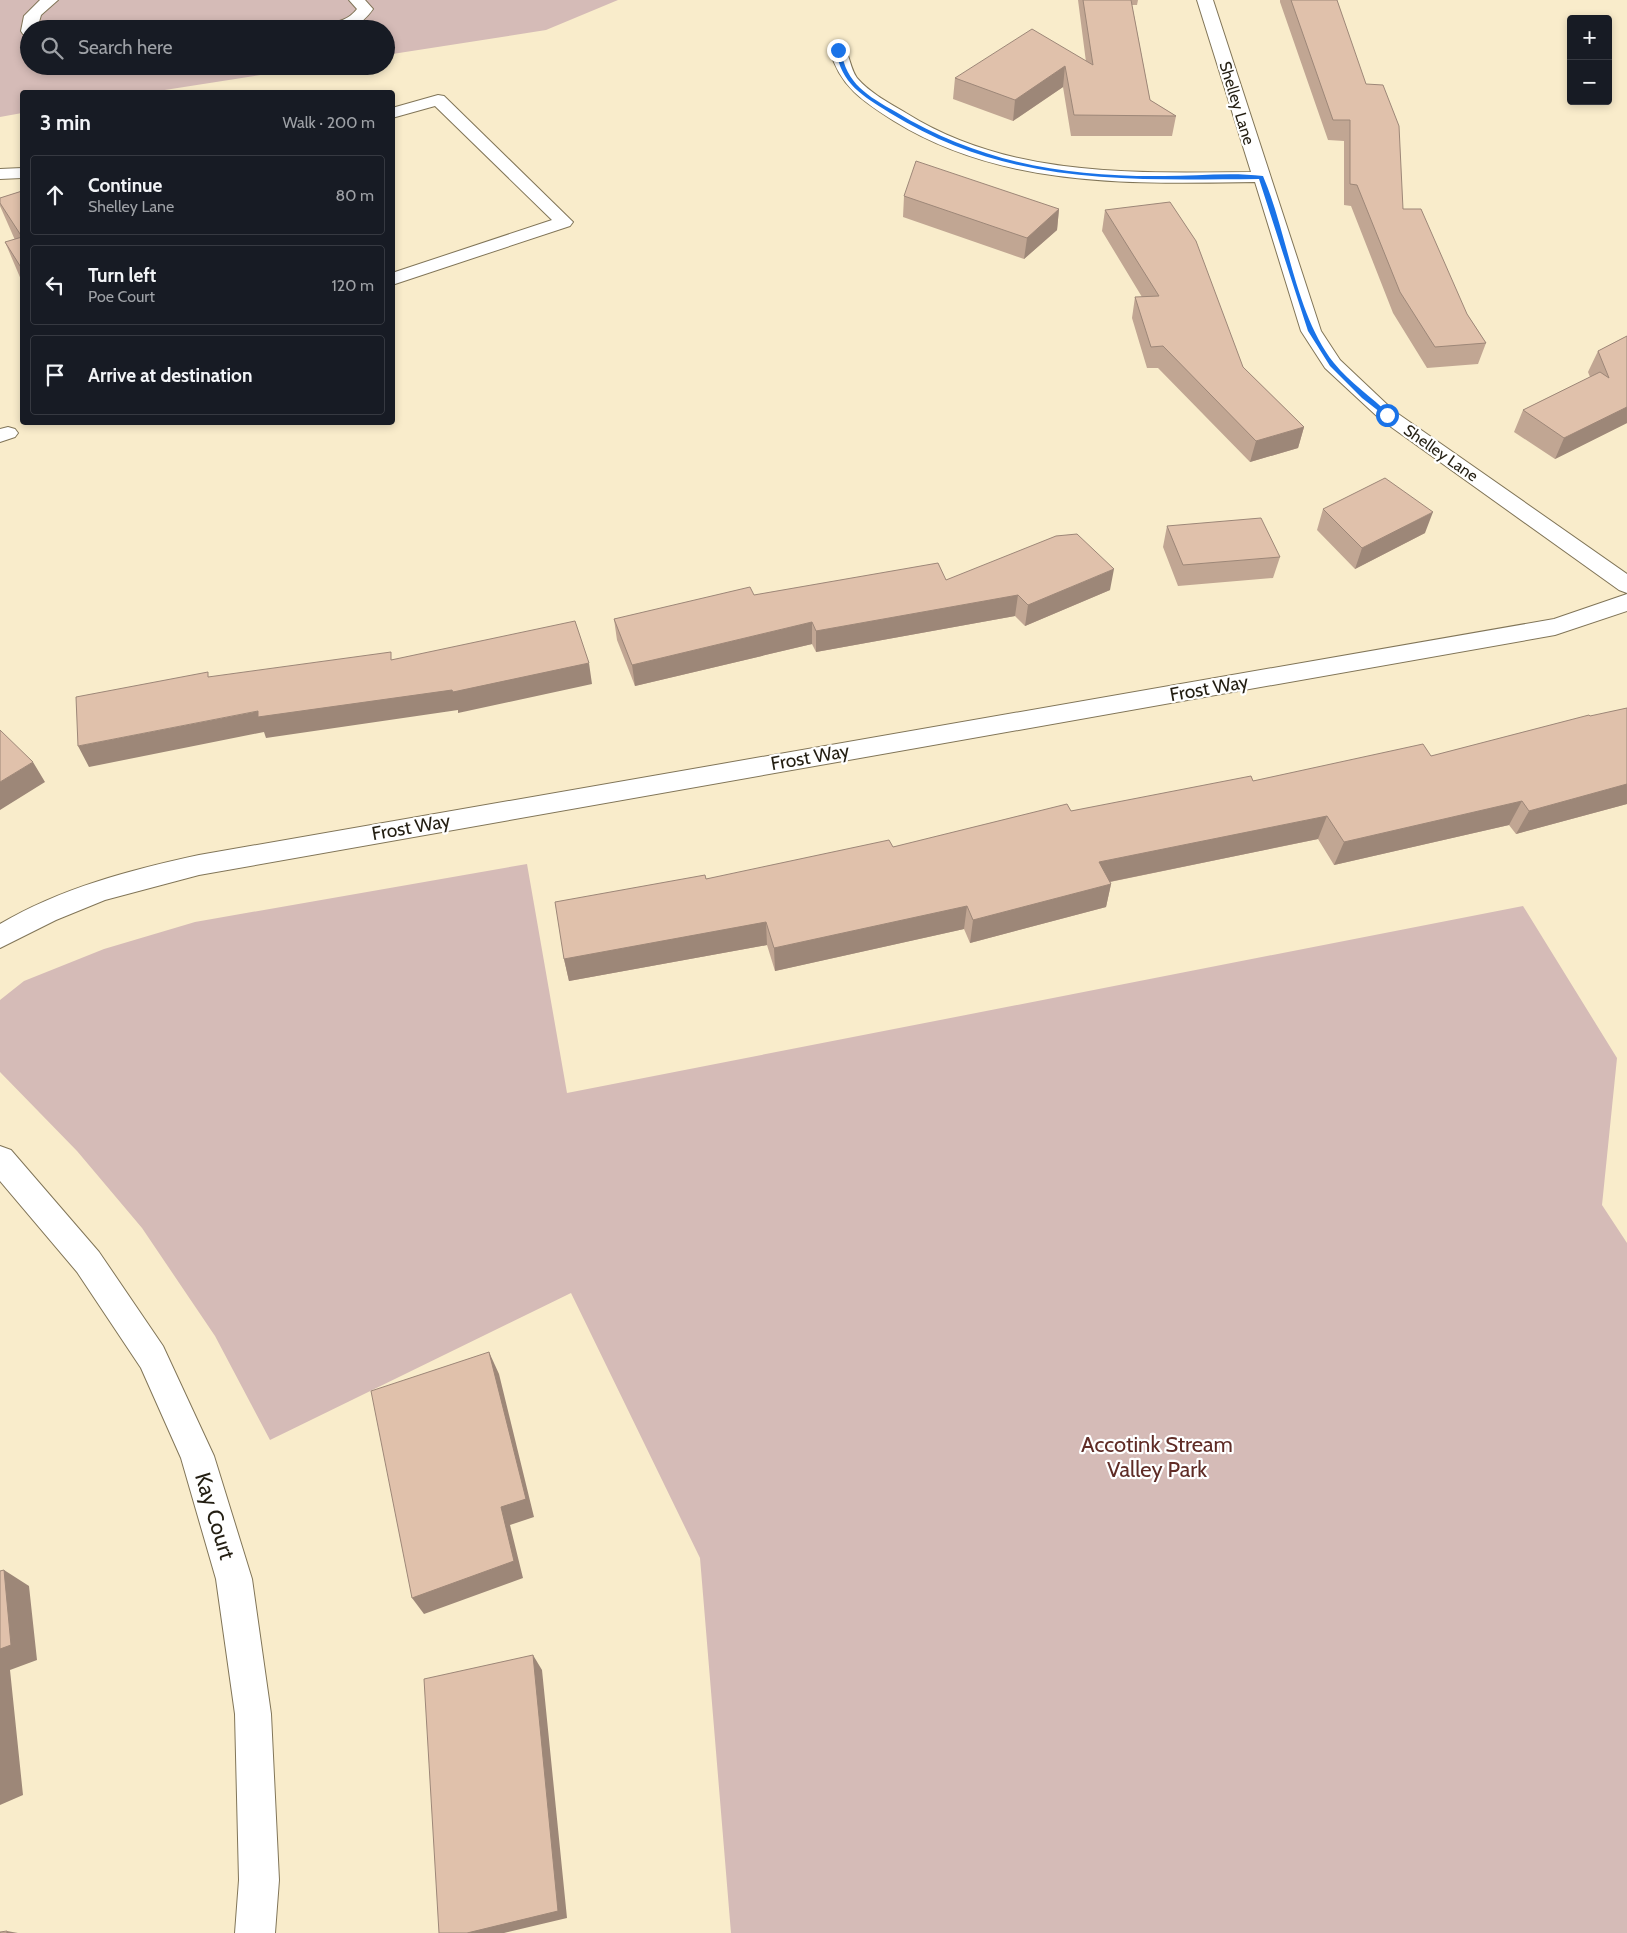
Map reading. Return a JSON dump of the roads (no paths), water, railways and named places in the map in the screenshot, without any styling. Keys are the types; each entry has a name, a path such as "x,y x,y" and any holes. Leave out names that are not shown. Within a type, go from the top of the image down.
{"street":[{"path":"30,20 40,6 50,0"},
{"path":"357,0 365,9 359,20"},
{"name":"Shelley Lane","path":"1205,0 1311,331 1332,364 1364,396 1387,415 1627,585"},
{"path":"838,50 841,66 852,83 870,99 926,133 965,149 1016,163 1096,176 1162,178 1261,177"},
{"path":"395,113 438,100 564,222 395,278"},
{"path":"0,174 20,173"},
{"name":"Frost Way","path":"0,937 74,900 143,877 199,865 1555,627 1610,610 1627,602"},
{"name":"Kay Court","path":"0,1159 88,1262 152,1357 197,1456 234,1579 253,1714 259,1880 255,1933"}],"park label":[{"name":"Accotink Stream Valley Park","path":"1157,1456"}]}
